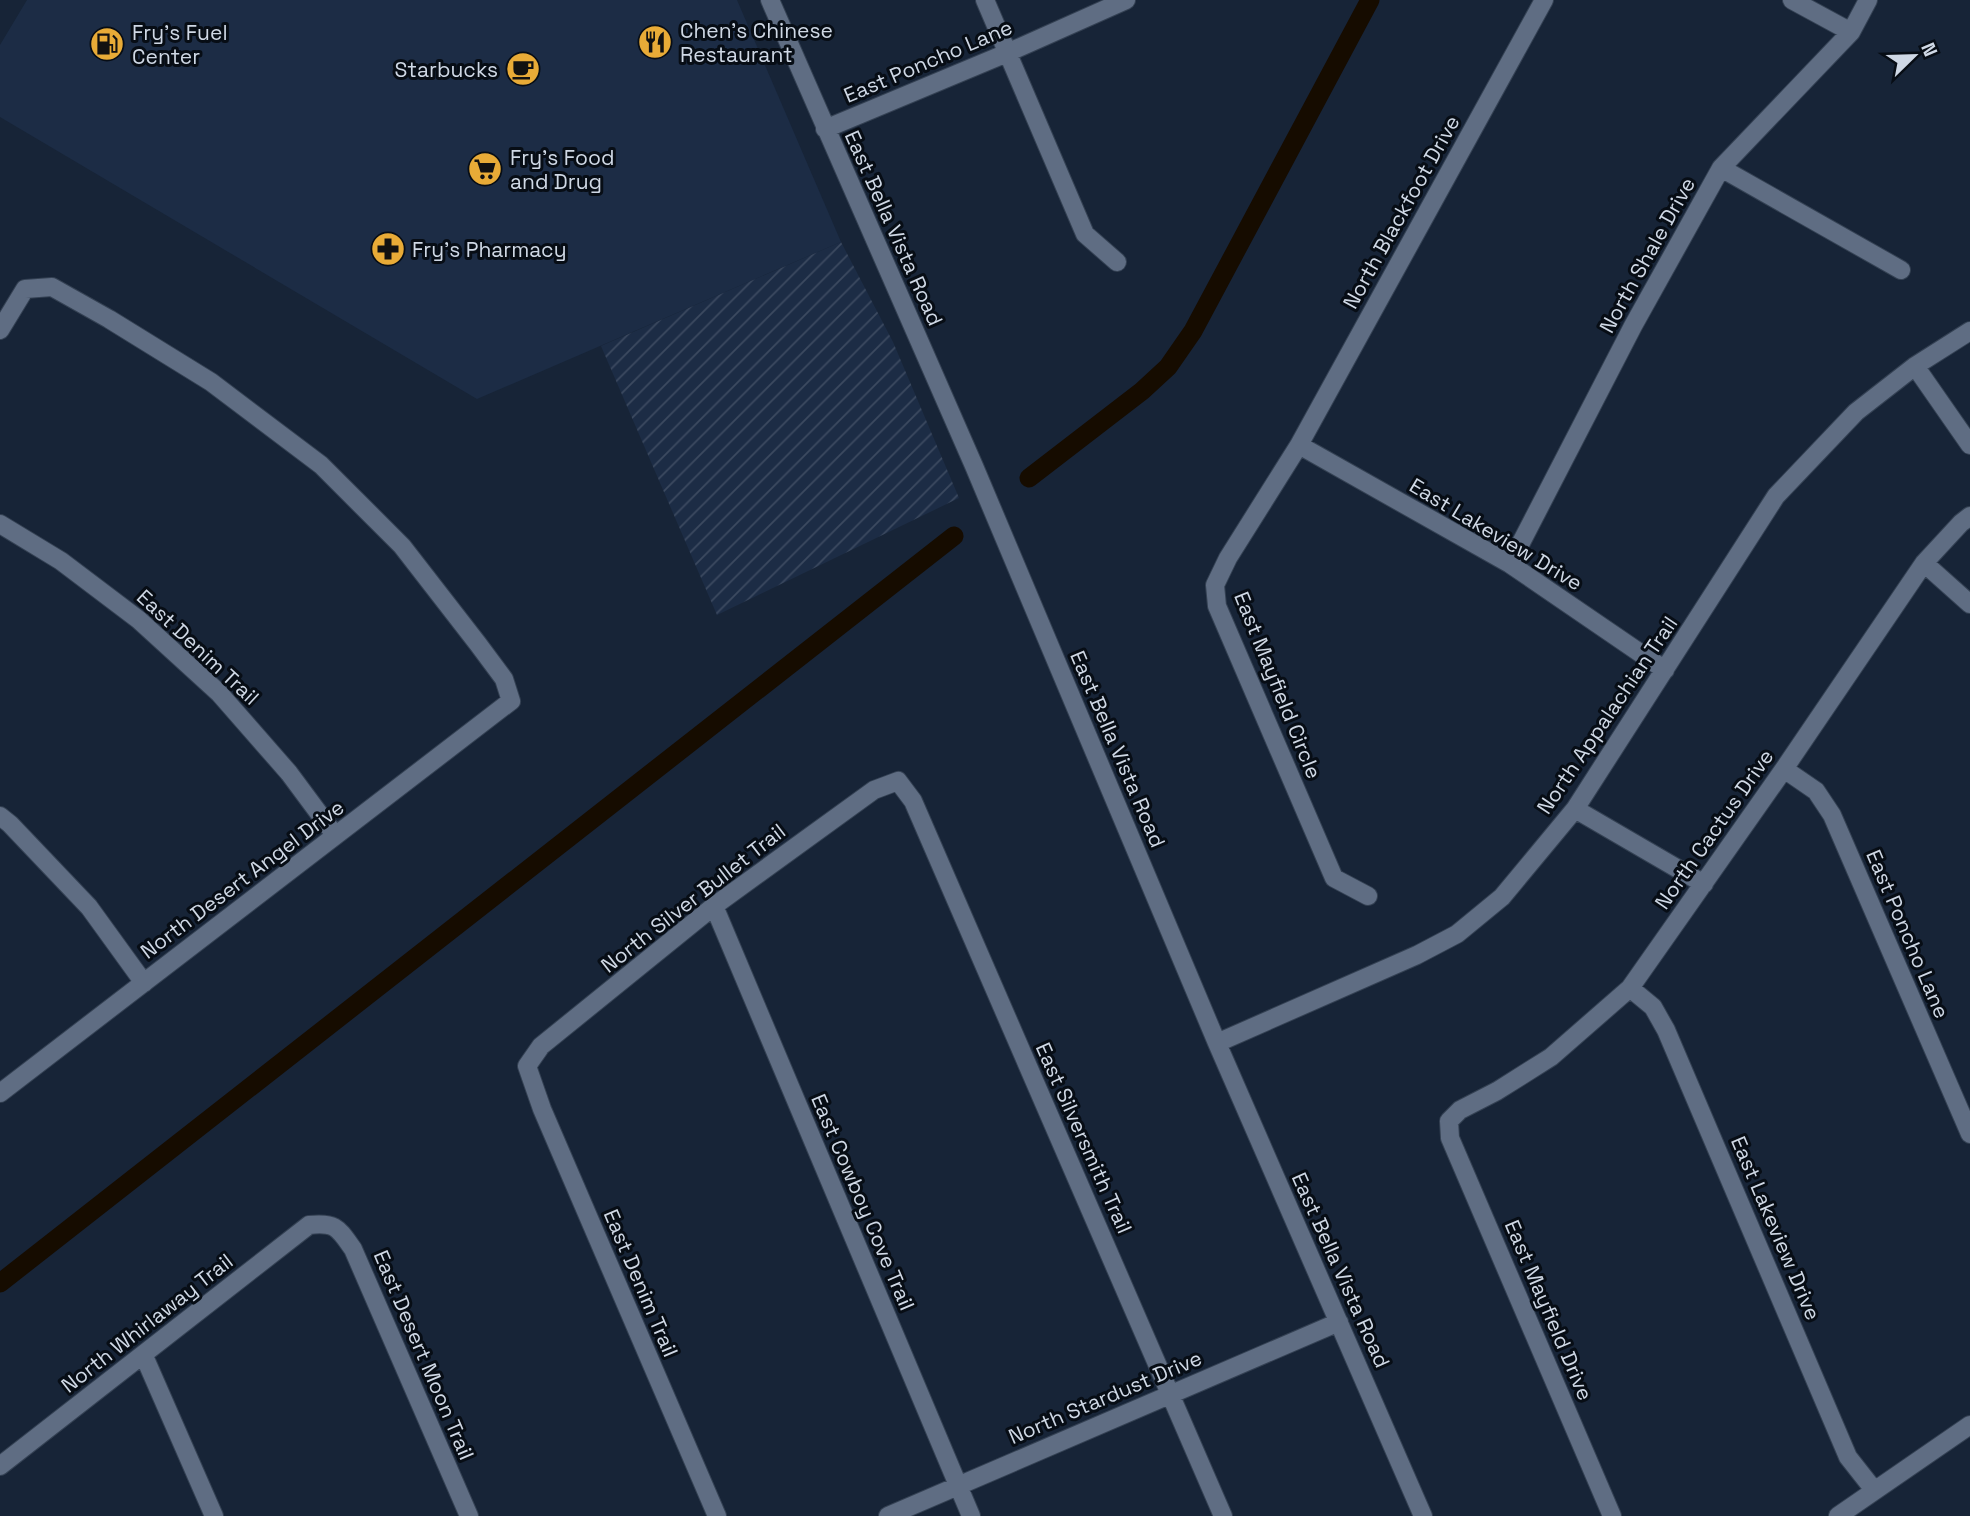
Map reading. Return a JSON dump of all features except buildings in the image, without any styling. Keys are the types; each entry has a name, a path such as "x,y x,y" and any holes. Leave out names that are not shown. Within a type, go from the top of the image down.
{"street":[{"name":"East Bella Vista Road","path":"770,0 974,466 1217,1043 1423,1516"},
{"path":"985,0 1085,234 1117,262"},
{"name":"East Poncho Lane","path":"825,129 1126,0"},
{"name":"North Blackfoot Drive","path":"1299,445 1544,0"},
{"path":"1792,0 1850,32"},
{"name":"North Shale Drive","path":"1510,564 1633,326 1721,169 1850,32 1868,0"},
{"path":"1721,169 1901,270"},
{"name":"North Desert Angel Drive","path":"0,330 25,289 51,288 108,318 211,382 320,464 402,546 503,679 511,701 0,1093"},
{"name":"North Appalachian Trail","path":"1217,1043 1407,960 1457,934 1502,897 1575,809 1776,496 1856,412 1915,366 1970,331"},
{"path":"1915,366 1970,446"},
{"name":"East Lakeview Drive","path":"1299,445 1510,564 1665,670"},
{"name":"East Mayfield Circle","path":"1299,445 1228,558 1215,585 1217,606 1334,878 1368,895"},
{"name":"North Cactus Drive","path":"1449,1121 1460,1110 1497,1091 1551,1057 1630,988 1924,564 1970,516"},
{"name":"East Denim Trail","path":"0,524 61,561 130,613 209,684 289,773 335,835"},
{"path":"1924,564 1970,604"},
{"name":"East Poncho Lane","path":"1784,769 1816,791 1832,815 1970,1134"},
{"name":"North Silver Bullet Trail","path":"527,1066 541,1046 714,906 874,790 898,781"},
{"name":"East Silversmith Trail","path":"898,781 913,801 1223,1516"},
{"path":"1575,809 1704,884"},
{"path":"0,816 89,907 144,982"},
{"name":"East Cowboy Cove Trail","path":"714,906 971,1516"},
{"name":"East Lakeview Drive","path":"1630,988 1653,1007 1666,1030 1848,1457 1874,1490"},
{"name":"East Denim Trail","path":"527,1066 542,1109 716,1516"},
{"name":"East Mayfield Drive","path":"1449,1121 1450,1138 1612,1516"},
{"name":"North Whirlaway Trail","path":"0,1466 309,1225 326,1223"},
{"name":"East Desert Moon Trail","path":"326,1223 338,1228 353,1248 469,1516"},
{"name":"North Stardust Drive","path":"888,1516 1339,1322"},
{"path":"144,1356 214,1516"},
{"path":"1838,1516 1970,1425"}],"shaded area":[{"path":"27,0 737,0 841,242 477,399 0,117 0,45"},
{"path":"841,242 893,342 959,498 717,615 601,346"}],"waterway":[{"path":"1029,478 1142,391 1168,367 1193,331 1370,0"},
{"path":"0,1283 954,536"}],"place":[{"name":"Chen's Chinese Restaurant","path":"655,42"},
{"name":"Fry's Fuel Center","path":"107,44"},
{"name":"Starbucks","path":"523,69"},
{"name":"Fry's Food and Drug","path":"485,169"},
{"name":"Fry's Pharmacy","path":"388,249"}]}
